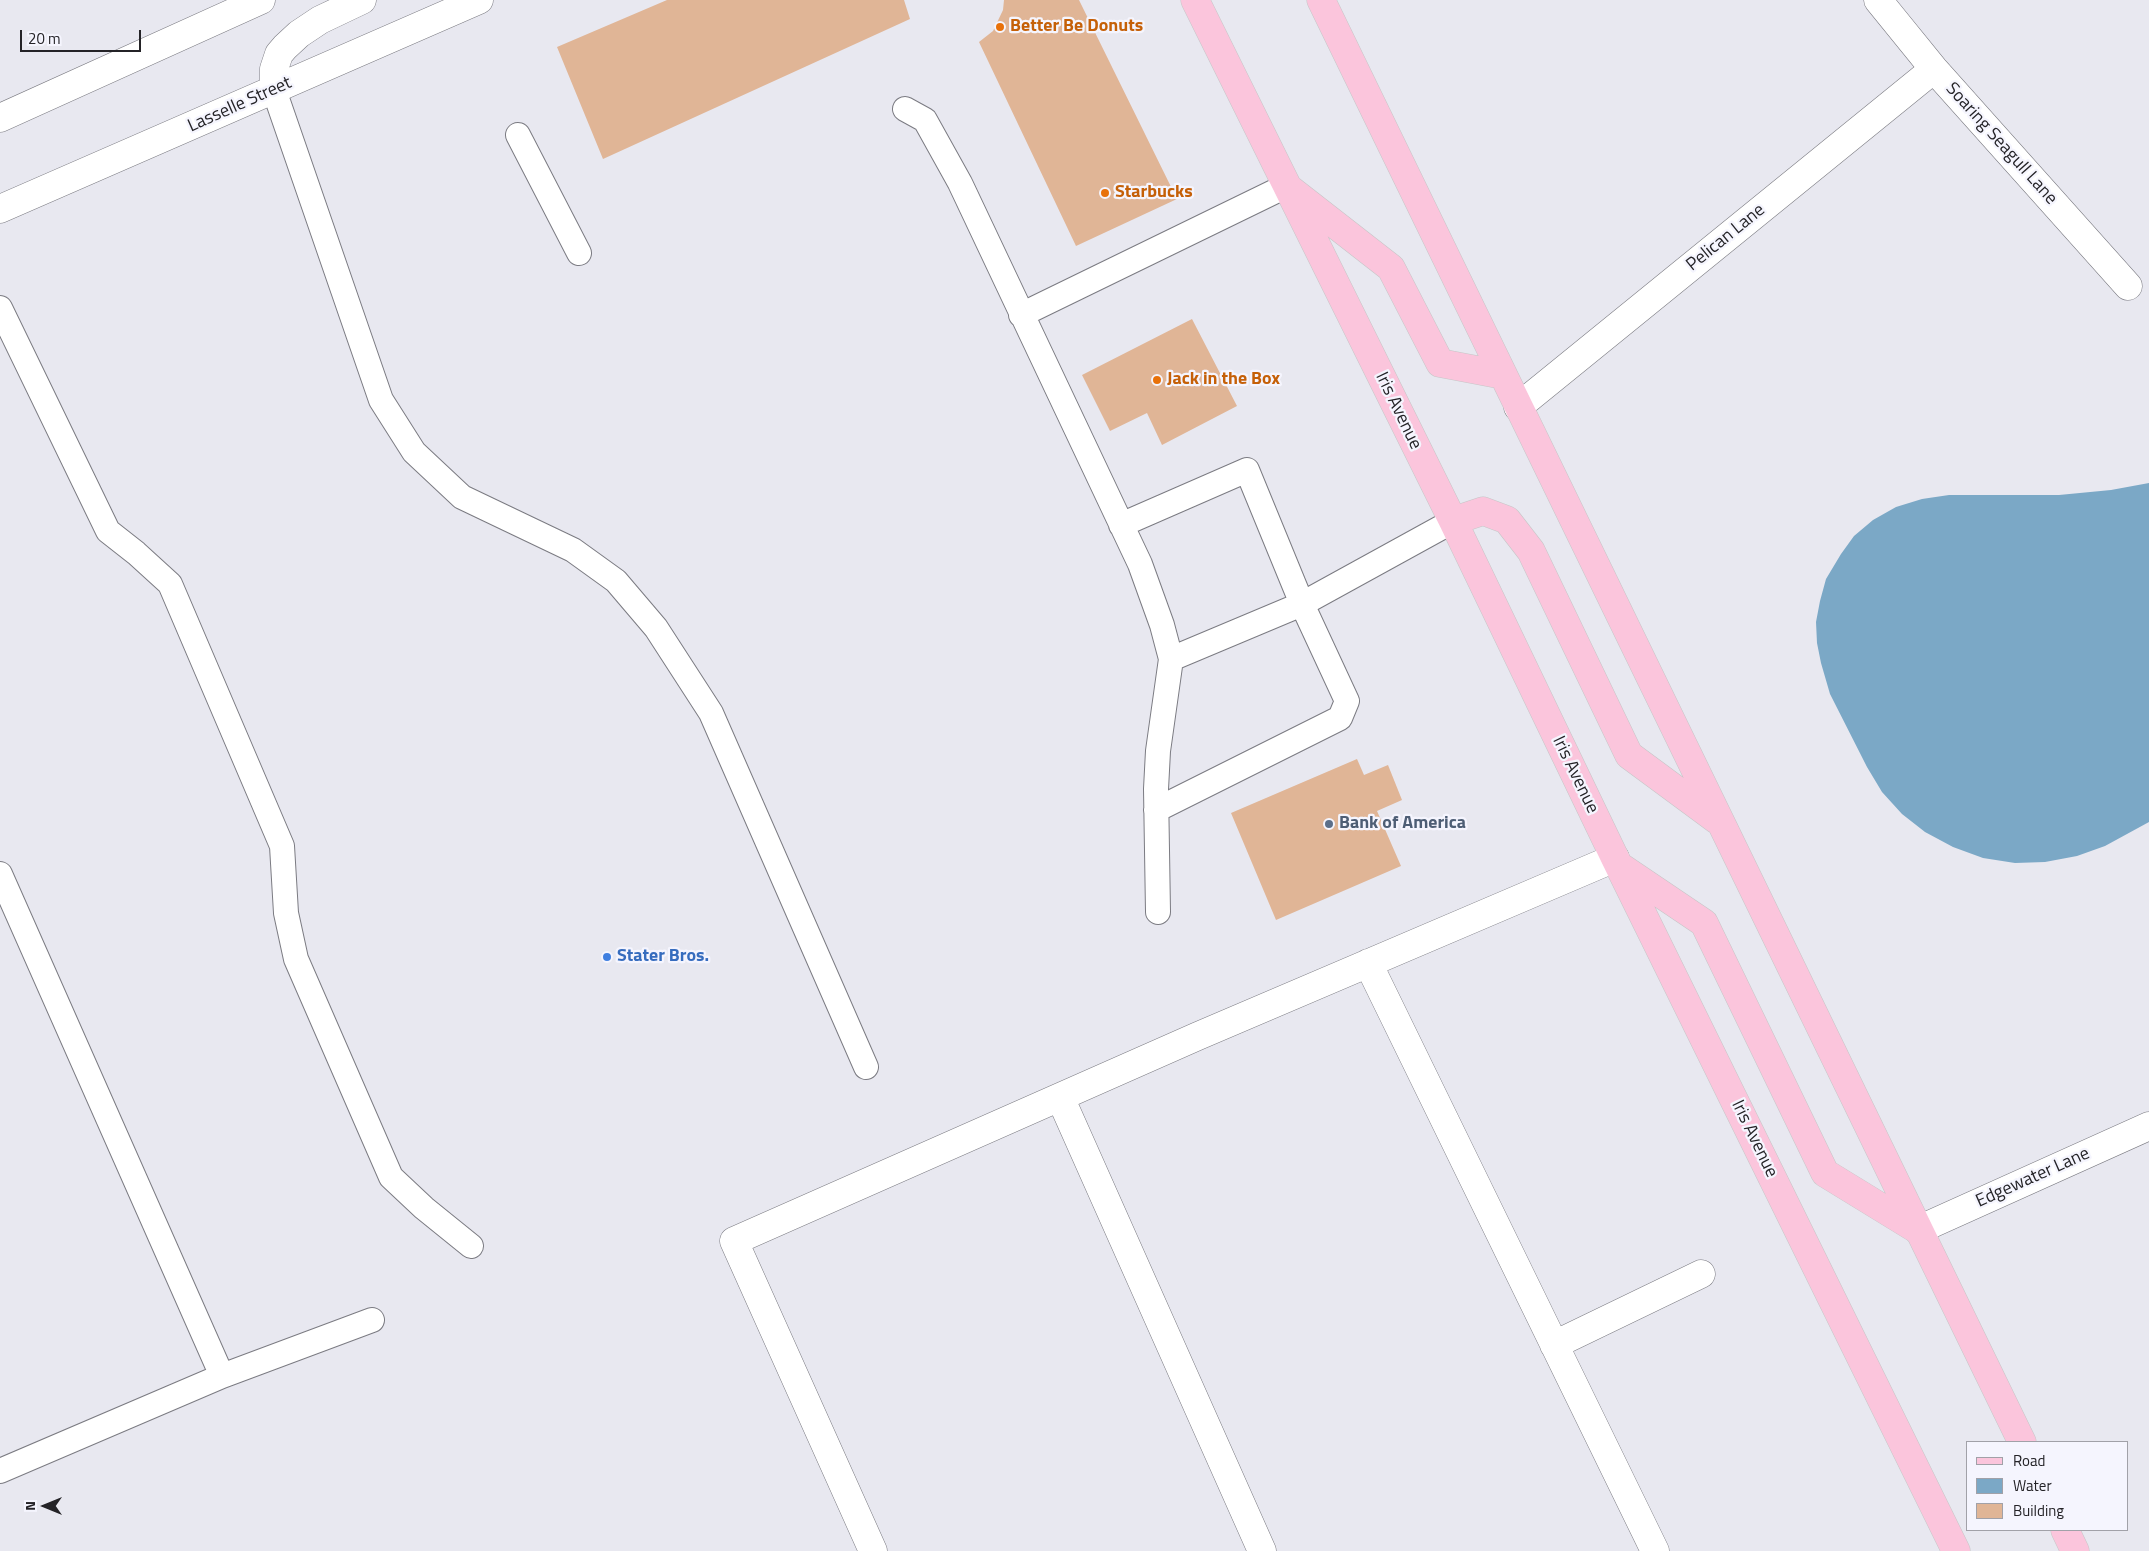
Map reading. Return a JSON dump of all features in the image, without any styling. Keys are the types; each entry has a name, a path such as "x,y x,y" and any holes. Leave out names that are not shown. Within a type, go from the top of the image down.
{"main road":[{"name":"Iris Avenue","path":"1195,0 1453,521 1617,862 1956,1551"},
{"path":"1321,0 2022,1441"},
{"path":"1286,186 1391,268 1440,363 1503,375"},
{"path":"1453,521 1483,511 1507,520 1531,552 1629,755 1720,823"},
{"path":"1617,862 1704,923 1825,1173 1918,1230"},
{"path":"2065,1531 2075,1551"}],"street":[{"path":"0,118 261,0"},
{"path":"274,90 274,69 279,54 285,47 320,20 362,0"},
{"name":"Lasselle Street","path":"0,209 479,0"},
{"name":"Soaring Seagull Lane","path":"1878,0 1934,69 2128,286"},
{"name":"Pelican Lane","path":"1518,407 1934,69"},
{"path":"873,1551 734,1241 1368,963 1617,862"},
{"path":"1368,963 1655,1551"},
{"path":"1060,1097 1262,1551"},
{"name":"Edgewater Lane","path":"1918,1230 2149,1126"},
{"path":"1554,1345 1701,1274"}],"lane":[{"path":"274,90 381,400 414,452 462,497 572,550 616,581 656,628 711,713 866,1067"},
{"path":"905,110 925,120 960,183 1140,564 1162,625 1171,660 1158,751 1156,810 1158,912"},
{"path":"518,135 578,253"},
{"path":"1021,315 1286,186"},
{"path":"0,308 108,531 170,584 282,846 286,914 296,959 391,1177 424,1208 470,1246"},
{"path":"1121,525 1247,470 1302,604 1347,701 1340,718 1156,810"},
{"path":"1171,660 1302,604 1453,521"},
{"path":"0,874 222,1376"},
{"path":"0,1471 222,1376 372,1320"}],"water":[{"path":"2149,483 2149,822 2105,846 2077,856 2045,862 2015,863 1983,858 1953,847 1925,832 1902,814 1882,792 1867,767 1830,694 1817,643 1816,622 1826,579 1841,554 1854,536 1873,520 1896,507 1922,499 1949,495 2059,495 2111,490"}],"building":[{"path":"667,0 904,0 910,19 603,159 557,47"},
{"path":"1004,0 1079,0 1177,199 1076,246 979,42 993,31 1003,10"},
{"path":"1192,319 1237,406 1162,445 1147,413 1110,431 1082,375"},
{"path":"1357,759 1364,775 1388,765 1402,800 1377,811 1401,866 1276,920 1231,813"}],"place":[{"name":"Better Be Donuts","path":"1000,27"},
{"name":"Starbucks","path":"1105,193"},
{"name":"Jack in the Box","path":"1157,380"},
{"name":"Bank of America","path":"1329,824"},
{"name":"Stater Bros.","path":"607,957"}]}
